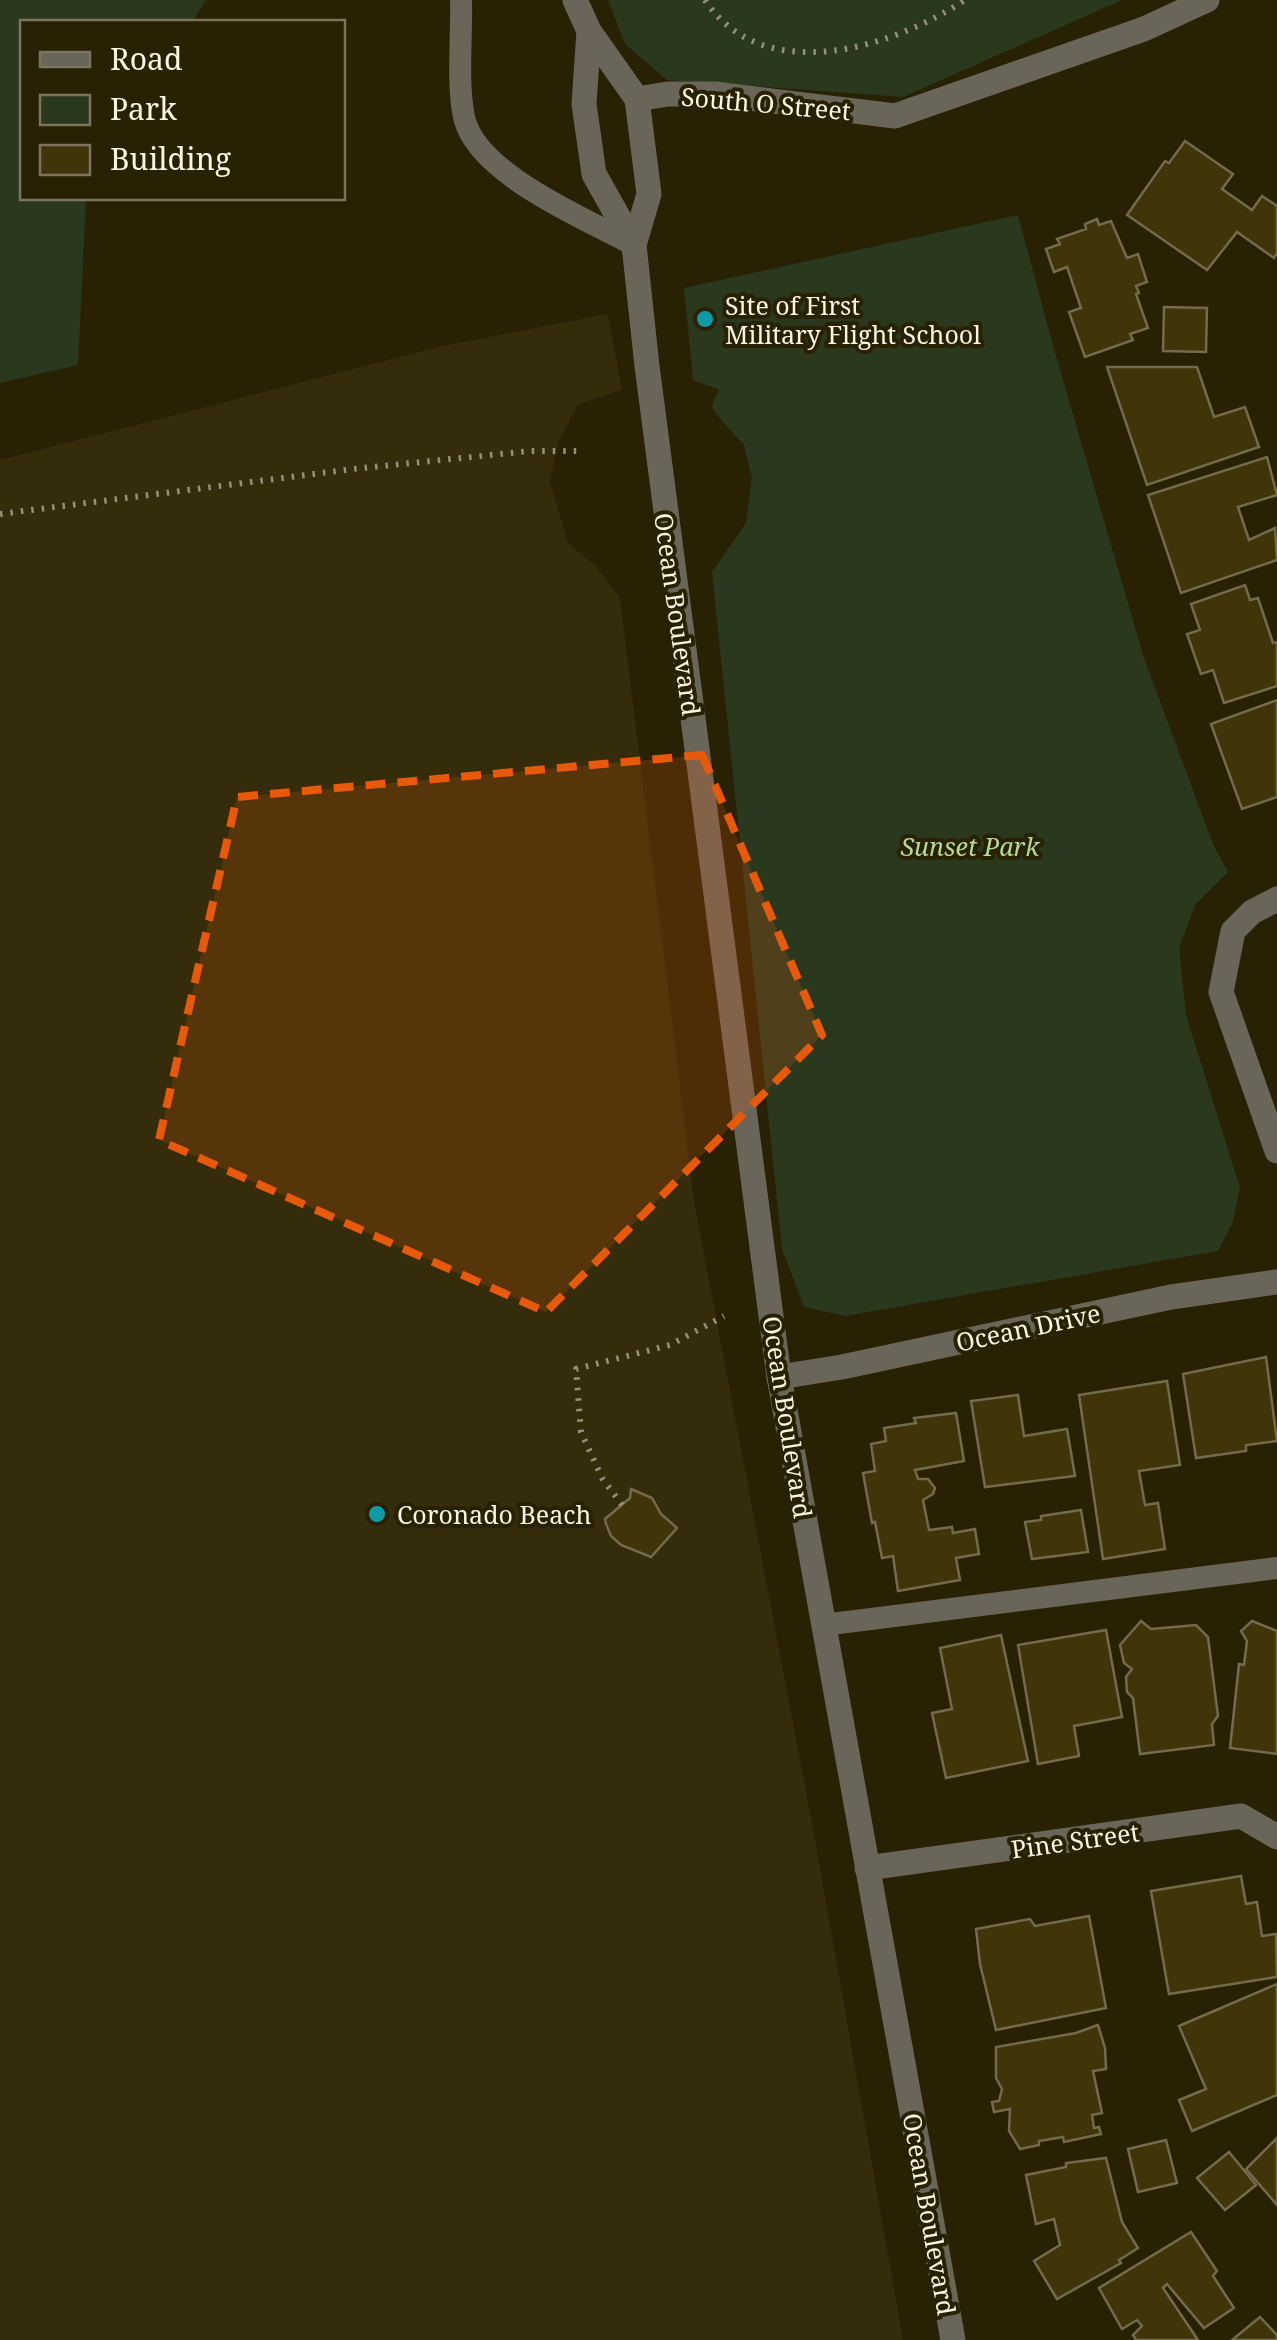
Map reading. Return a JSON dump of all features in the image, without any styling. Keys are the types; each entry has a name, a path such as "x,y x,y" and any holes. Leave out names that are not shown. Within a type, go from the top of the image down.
{"street":[{"path":"575,0 589,31 637,99 649,194 634,246"},
{"name":"South O Street","path":"637,99 668,94 715,94 895,116 1144,30 1206,0"},
{"path":"589,31 584,104 594,174 634,246"},
{"name":"Ocean Boulevard","path":"634,246 662,488 779,1377 953,2340"},
{"path":"1277,899 1252,912 1233,931 1221,992 1277,1151"},
{"name":"Ocean Drive","path":"779,1377 1170,1297 1277,1282"},
{"name":"Pine Street","path":"868,1868 1241,1816 1277,1837"}],"lane":[{"path":"461,0 464,116 472,140 513,178 634,246"},
{"path":"823,1624 1277,1568"}],"path":[{"path":"705,0 712,12 762,44 813,52 841,50 917,26 965,0"},
{"path":"0,514 353,469 530,451 578,451"},
{"path":"622,1505 602,1478 581,1432 576,1369 670,1345 724,1316"}],"highlighted area":[{"path":"702,755 822,1035 546,1312 159,1140 237,797"}],"green space":[{"path":"0,0 206,0 193,20 20,20 20,200 86,200 78,365 0,383"},
{"path":"608,0 1122,0 903,97 667,80 625,44"},
{"name":"Sunset Park","path":"1018,215 1144,658 1213,844 1228,872 1195,905 1179,948 1186,1015 1240,1188 1232,1224 1218,1251 845,1316 804,1307 782,1249 712,572 746,523 752,478 744,445 712,405 719,390 693,380 684,288"}],"sand":[{"name":"Coronado Beach","path":"608,314 622,390 578,404 559,441 550,481 568,543 596,566 620,598 694,1201 813,1828 903,2340 0,2340 0,460 442,346"}],"building":[{"path":"1185,141 1233,174 1222,189 1252,210 1262,196 1277,206 1274,258 1237,232 1207,270 1127,215 1165,161 1169,163"},
{"path":"1097,219 1099,225 1111,221 1127,258 1138,254 1147,282 1136,286 1136,294 1148,328 1130,334 1133,340 1085,357 1069,312 1081,308 1067,267 1054,272 1046,249 1060,244 1057,239 1086,229 1085,224"},
{"path":"1164,307 1207,308 1206,352 1163,351"},
{"path":"1107,367 1197,367 1214,417 1245,407 1259,447 1147,485"},
{"path":"1267,457 1277,495 1238,507 1249,540 1275,528 1277,560 1181,593 1148,495"},
{"path":"1245,585 1250,600 1258,598 1273,643 1277,642 1277,686 1224,703 1213,670 1201,674 1187,634 1200,630 1191,604"},
{"path":"1277,700 1277,797 1242,809 1211,724"},
{"path":"1266,1357 1277,1441 1246,1445 1246,1451 1196,1458 1183,1374"},
{"path":"1167,1381 1180,1465 1139,1471 1145,1505 1158,1503 1165,1549 1103,1559 1079,1395"},
{"path":"1018,1395 1024,1436 1067,1429 1075,1476 985,1487 971,1401"},
{"path":"956,1413 964,1461 915,1470 918,1479 928,1479 935,1488 923,1500 929,1530 952,1527 953,1533 975,1529 979,1554 956,1558 960,1580 898,1591 893,1556 882,1558 875,1522 872,1523 863,1473 875,1471 871,1444 886,1441 884,1428 916,1423 914,1418"},
{"path":"631,1489 652,1498 661,1514 677,1528 651,1557 621,1545 606,1524 605,1519 630,1498"},
{"path":"1081,1510 1088,1552 1032,1559 1025,1522"},
{"path":"1141,1621 1151,1629 1196,1625 1208,1637 1218,1716 1212,1724 1214,1745 1140,1754 1133,1698 1127,1692 1126,1677 1132,1669 1124,1663 1120,1645"},
{"path":"1252,1621 1277,1631 1277,1754 1230,1748 1239,1664 1244,1665 1247,1641 1241,1631"},
{"path":"1106,1630 1122,1717 1074,1726 1079,1756 1038,1764 1018,1645"},
{"path":"1001,1635 1028,1761 946,1778 932,1713 952,1709 940,1648"},
{"path":"1241,1876 1246,1904 1257,1902 1262,1936 1276,1934 1277,1977 1169,1994 1151,1891"},
{"path":"1089,1916 1106,2008 996,2030 976,1929 1030,1919 1035,1926"},
{"path":"1277,1984 1277,2095 1192,2131 1179,2100 1206,2089 1179,2026"},
{"path":"1098,2025 1106,2069 1093,2071 1102,2113 1092,2115 1094,2128 1099,2127 1101,2134 1064,2142 1063,2137 1039,2141 1039,2145 1020,2149 1009,2131 1010,2109 994,2112 992,2102 999,2101 1002,2089 996,2078 996,2047 1076,2033"},
{"path":"1277,2138 1277,2205 1246,2169"},
{"path":"1166,2140 1177,2183 1138,2192 1128,2149"},
{"path":"1229,2152 1256,2185 1225,2210 1197,2178"},
{"path":"1106,2158 1122,2222 1138,2248 1119,2260 1121,2263 1057,2299 1034,2261 1060,2245 1054,2219 1036,2224 1026,2175 1066,2167 1066,2163"},
{"path":"1191,2232 1217,2271 1213,2276 1234,2308 1204,2328 1167,2284 1163,2288 1198,2340 1136,2340 1133,2335 1142,2326 1137,2320 1122,2329 1099,2288"},
{"path":"1260,2317 1277,2340 1232,2340"}],"place":[{"name":"Site of First Military Flight School","path":"705,319"},
{"name":"Coronado Beach","path":"377,1514"}]}
